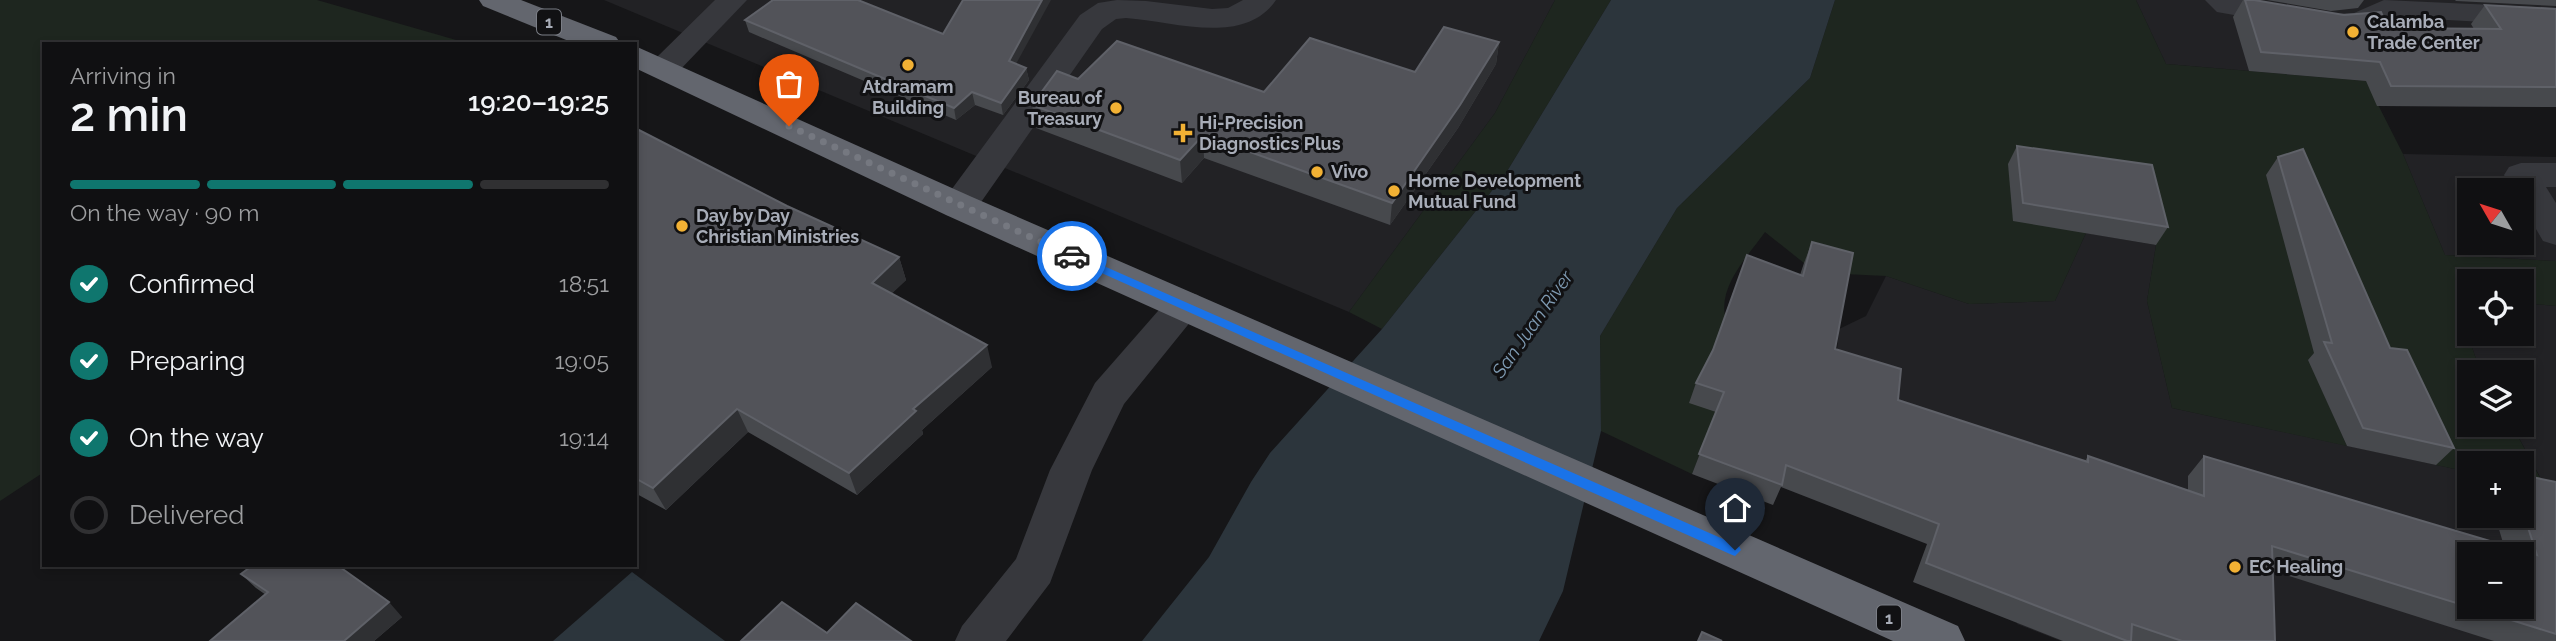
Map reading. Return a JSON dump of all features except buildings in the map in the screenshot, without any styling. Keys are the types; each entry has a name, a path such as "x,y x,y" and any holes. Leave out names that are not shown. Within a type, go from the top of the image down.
{"highway":[{"name":"1","path":"494,0 600,42"},
{"name":"1","path":"650,62 959,206 1942,641"}],"lane":[{"path":"650,62 733,0"},
{"path":"959,206 1091,22 1109,10 1133,7 1223,17 1247,14 1261,0"},
{"path":"2220,0 2228,5 2331,23 2360,22 2388,4 2556,17"},
{"path":"2556,175 2521,175 2556,232"},
{"path":"978,641 1034,569 1072,470 1109,394 1185,305"}],"shaded area":[{"path":"0,0 317,0 463,42 42,42 42,473 0,501"},
{"path":"604,0 1555,0 1495,113 1349,312"},
{"path":"1555,0 1611,0 1506,173 1382,329 1349,312 1495,113"},
{"path":"1835,0 2136,0 2166,64 2366,81 2403,154 2445,255 2556,261 2556,306 2534,304 2534,269 2457,269 2457,346 2472,346 2477,360 2457,360 2457,437 2518,437 2526,451 2457,451 2457,469 2436,465 2390,368 2309,360 2347,446 2172,408 2147,301 2156,245 2140,183 2086,233 2055,301 1969,304 1886,276 1844,274 1804,263 1765,232 1736,271 1726,293 1717,412 1692,474 1601,431 1600,336 1677,208 1810,78"},
{"name":"Calamba Trade Center","path":"2136,0 2556,0 2556,107 2377,106 2366,81 2166,64"},
{"path":"2403,154 2556,157 2556,261 2464,256 2534,256 2534,178 2457,178 2457,256 2445,255"},
{"path":"2086,233 2156,245 2147,301 2172,408 2457,469 2457,528 2534,528 2534,502 2546,488 2534,466 2534,451 2526,451 2518,437 2534,437 2534,360 2477,360 2472,346 2534,346 2534,304 2556,306 2556,641 2061,641 2017,624 2048,473 1835,372 1839,329 1866,316 1886,276 1969,304 2055,301"},
{"path":"2534,466 2546,489 2534,486"}],"water":[{"name":"San Juan River","path":"1611,0 1835,0 1810,78 1677,208 1600,336 1601,431 1563,591 1539,641 1142,641 1209,557 1270,453 1382,329 1506,173"},
{"path":"632,572 725,641 553,641"}],"way so far":[{"path":"789,126 1072,256"}],"place":[{"name":"Calamba Trade Center","path":"2353,32"},
{"name":"Atdramam Building","path":"908,65"},
{"name":"Bureau of Treasury","path":"1116,108"},
{"name":"Hi-Precision Diagnostics Plus","path":"1183,133"},
{"name":"Vivo","path":"1317,172"},
{"name":"Home Development Mutual Fund","path":"1394,191"},
{"name":"Day by Day Christian Ministries","path":"682,226"},
{"name":"EC Healing","path":"2235,567"}],"route":[{"path":"1072,256 1735,550"}]}
